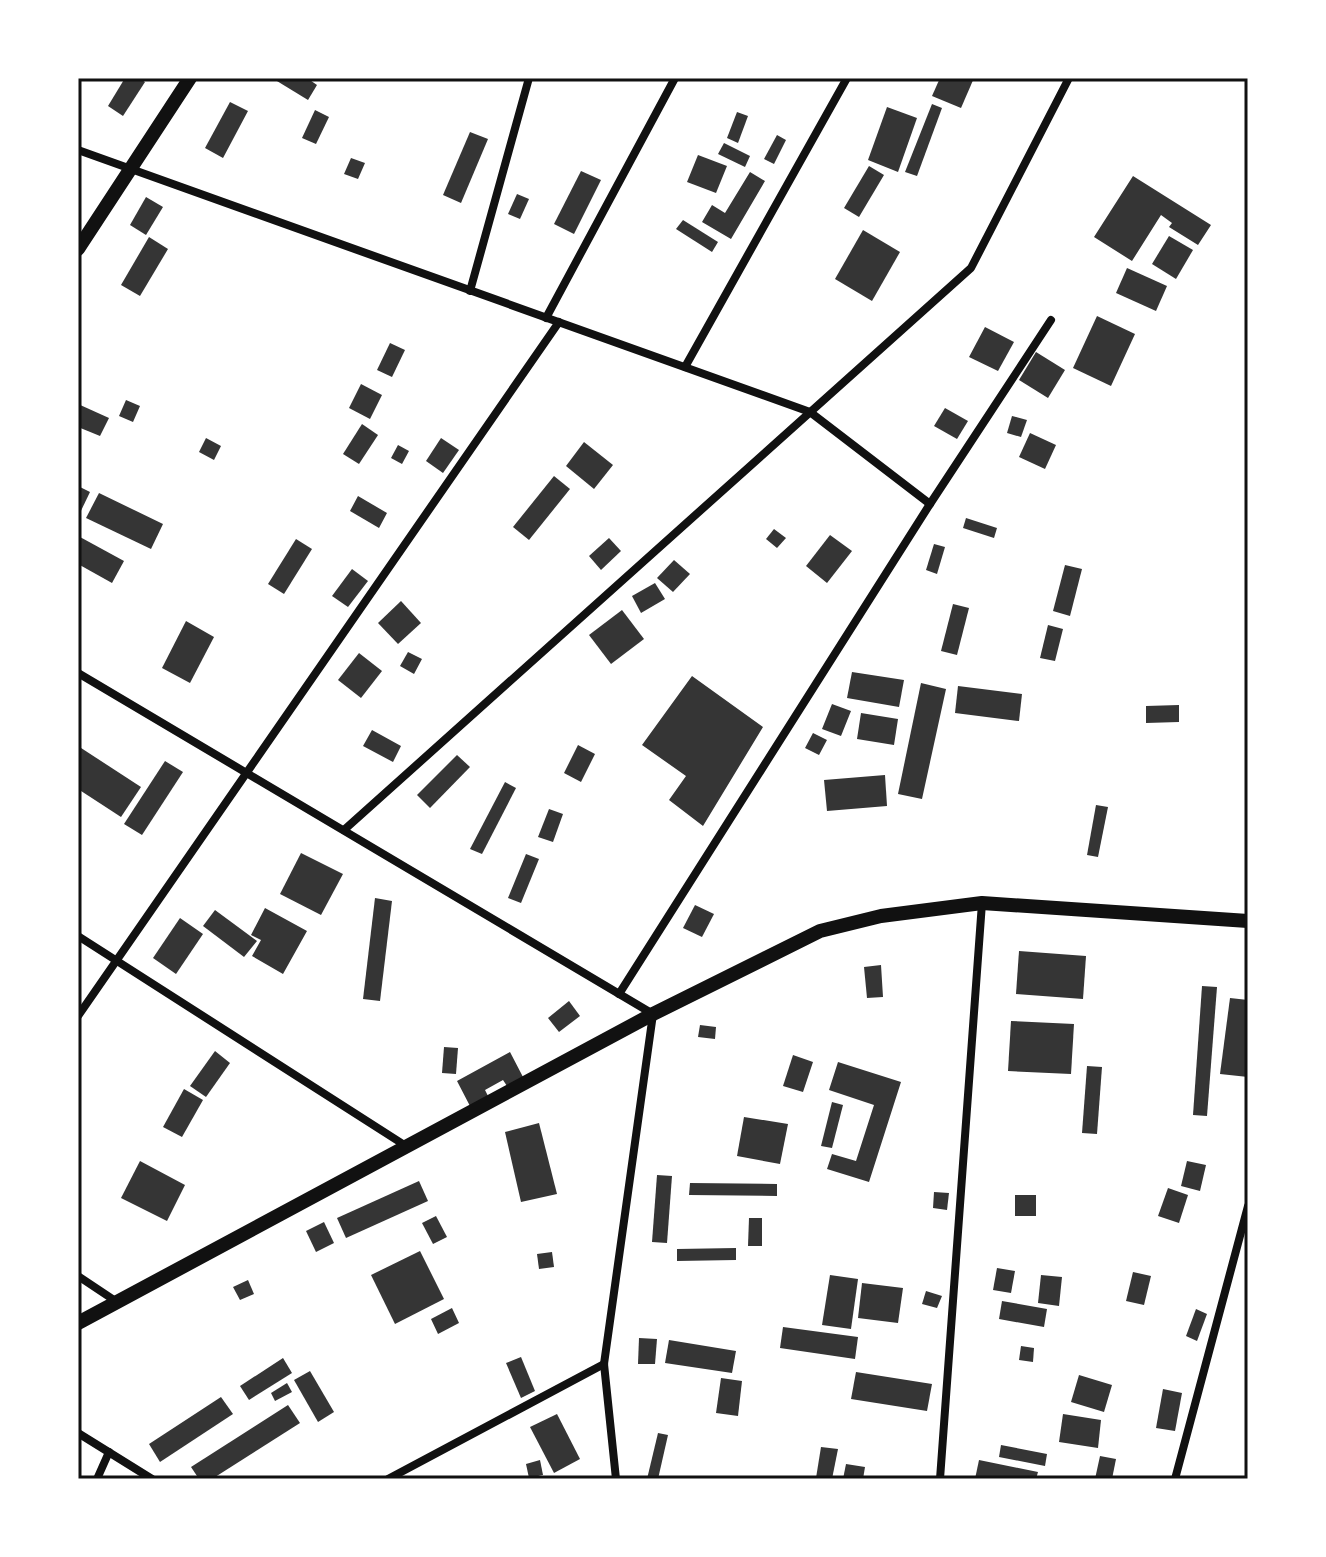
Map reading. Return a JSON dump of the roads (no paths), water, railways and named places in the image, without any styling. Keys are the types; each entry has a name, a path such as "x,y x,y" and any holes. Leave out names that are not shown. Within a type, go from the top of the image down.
{"street":[{"path":"78,249 190,78"},
{"path":"470,291 529,78"},
{"path":"546,318 675,78"},
{"path":"685,367 847,78"},
{"path":"344,830 971,268 1069,78"},
{"path":"78,150 810,412 930,504"},
{"path":"619,994 930,504 1051,320"},
{"path":"78,1016 559,322"},
{"path":"78,673 653,1014"},
{"path":"940,1479 982,903"},
{"path":"78,1323 653,1014 820,931 881,916 982,903 1248,921"},
{"path":"78,936 406,1146"},
{"path":"616,1479 604,1364 653,1014"},
{"path":"1175,1479 1248,1206"},
{"path":"78,1276 117,1302"},
{"path":"388,1479 604,1364"},
{"path":"78,1433 152,1479"},
{"path":"97,1479 109,1452"}]}
